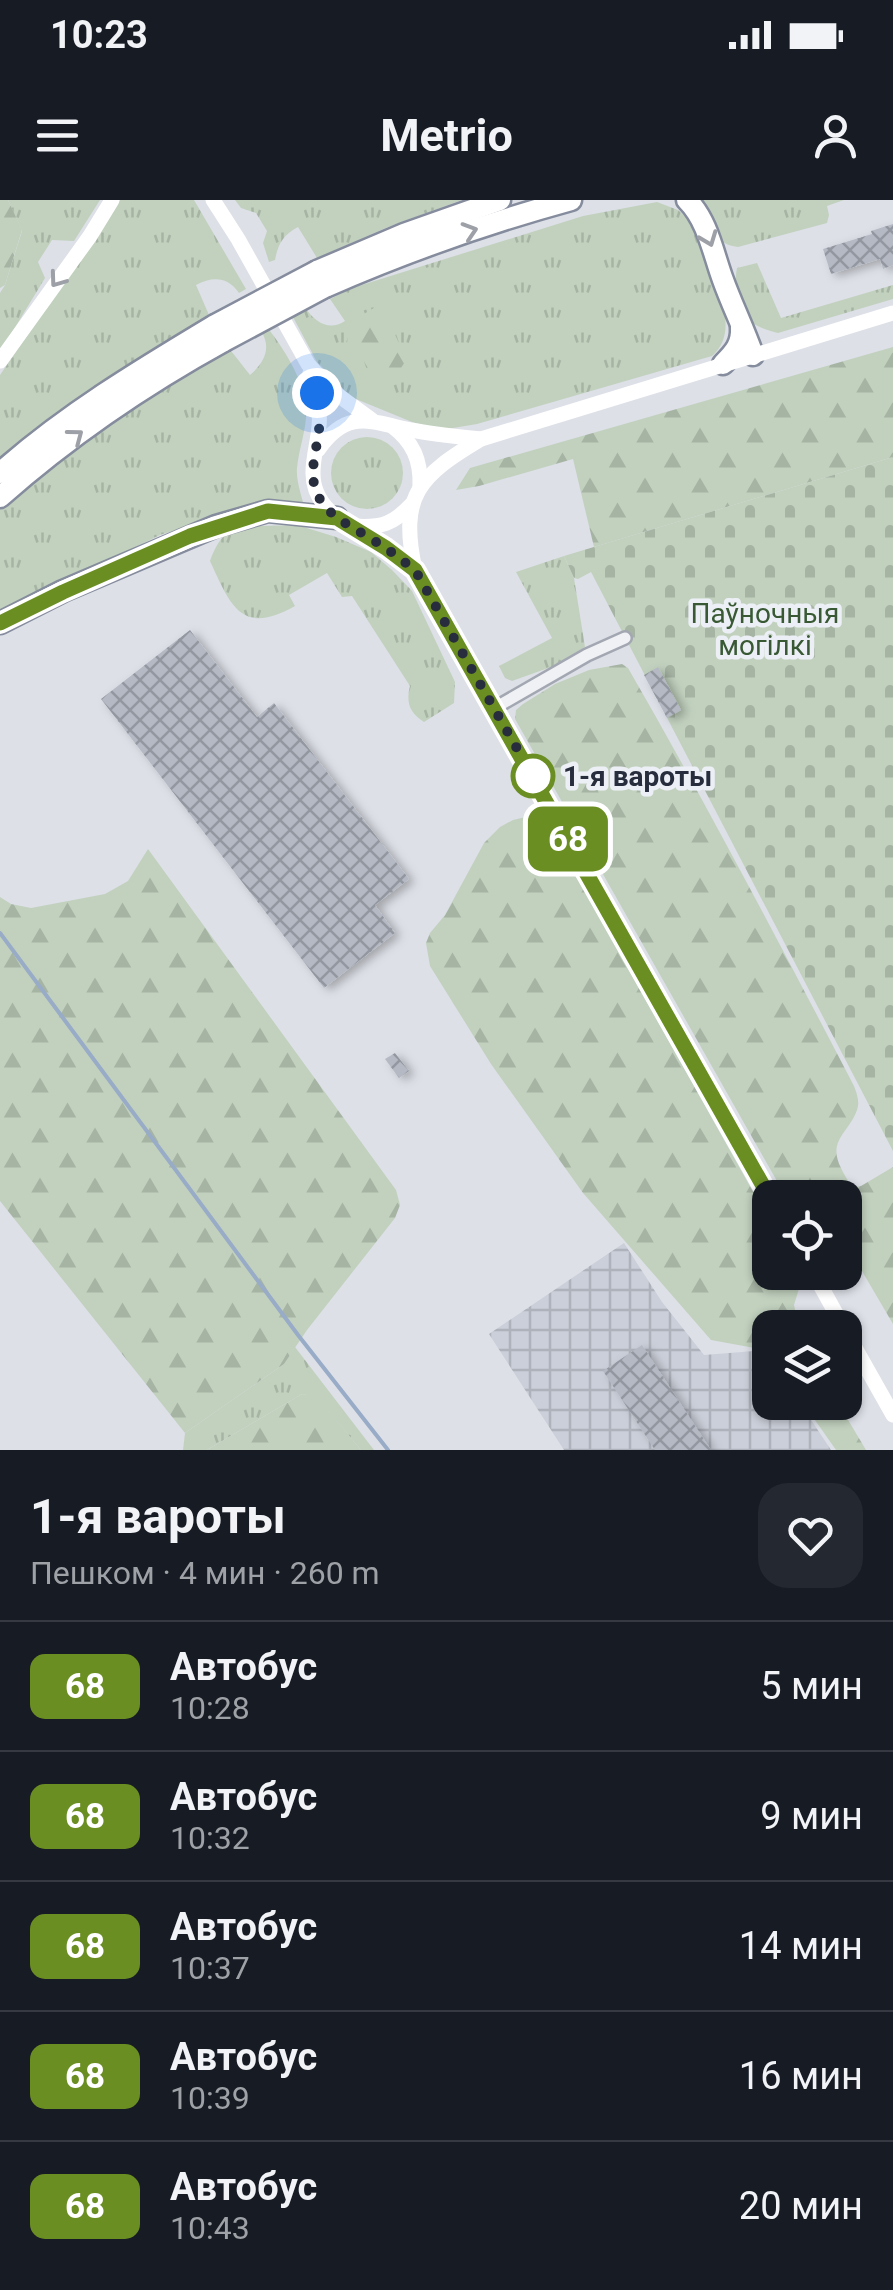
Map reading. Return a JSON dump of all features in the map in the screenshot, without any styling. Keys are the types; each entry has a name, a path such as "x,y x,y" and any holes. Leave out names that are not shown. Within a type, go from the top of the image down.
{"highway":[{"path":"0,473 102,394 404,234 500,200"},
{"path":"321,279 572,200"},
{"path":"687,200 699,215 753,354"},
{"path":"723,364 742,337 741,320"},
{"path":"0,497 110,410 219,333"},
{"path":"0,623 216,526 268,511 343,522"}],"main road":[{"path":"0,361 112,200"},
{"path":"215,201 308,364 331,390 372,420"},
{"path":"760,1180 415,570 408,524 420,486 444,461 481,438 893,313"},
{"path":"741,320 768,341 786,344"},
{"path":"308,364 317,393 320,423 312,474 316,493 343,522 415,570"},
{"path":"316,453 337,428 372,420 429,433 481,438"},
{"path":"389,424 414,448 420,486"},
{"path":"343,522 373,527 390,522 412,504"},
{"path":"862,1360 893,1415"}],"street":[{"path":"493,709 586,655 625,638"}],"shaded area":[{"path":"624,1243 662,1302 704,1355 752,1351 752,1420 811,1420 831,1450 564,1450 489,1334"}],"green space":[{"path":"0,200 8,200 22,230 5,285 0,288"},
{"path":"8,200 100,200 74,241 52,240 38,262 45,278 0,352 0,293 22,231"},
{"path":"120,200 194,200 246,289 239,293 220,280 196,285 209,315 117,371 0,459 0,375"},
{"path":"235,200 462,200 317,258 298,227 285,237 275,260 269,262 263,243 267,231 256,213 241,208"},
{"path":"701,200 844,200 827,206 827,223 738,247 721,240"},
{"path":"657,202 678,210 690,221 725,316 724,338 712,356 477,424 441,430 351,397 317,362 293,317 307,310 324,324 339,324 345,321 330,299 352,288 583,216"},
{"path":"757,263 781,318 893,285 893,299 778,333 750,321 739,301 737,268"},
{"path":"383,306 408,357 401,368 382,381 347,345 348,327"},
{"path":"267,327 291,364 304,395 306,421 297,473 304,506 250,506 160,535 0,614 0,509 112,421 228,347 250,375 265,355 261,331"},
{"path":"893,347 893,457 594,547 573,459 456,490 470,468"},
{"path":"367,437 392,448 403,473 392,498 367,509 342,498 331,473 342,448"},
{"name":"Паўночныя могілкі","path":"893,457 893,1151 591,572 574,578 564,556"},
{"path":"252,523 297,525 336,537 371,552 392,570 412,591 455,682 454,703 424,722 415,714 409,702 410,686 352,596 342,597 327,573 289,595 295,606 277,615 262,618 240,612 210,561 225,535"},
{"path":"564,556 574,578 585,647 551,667 512,681 505,678 499,666 552,638 516,572"},
{"path":"622,664 628,668 854,1086 858,1107 836,1150 848,1180 776,1180 515,719 516,710 523,704 555,684 589,670"},
{"path":"543,816 752,1190 752,1290 799,1290 795,1310 752,1310 752,1347 711,1340 583,1193 491,1064 430,966 426,943 430,933 445,915 484,843 513,820"},
{"path":"148,849 396,1190 400,1205 395,1218 284,1364 185,1433 0,1201 0,897 31,908 105,894 128,881"},
{"path":"893,1167 893,1324 862,1271 862,1185"},
{"path":"295,1347 374,1450 361,1450 316,1397 302,1394 207,1450 183,1450 185,1433 284,1364"},
{"path":"302,1394 316,1396 361,1450 207,1450"},
{"path":"815,1420 848,1420 866,1450 836,1450"}],"building":[{"path":"893,224 893,265 883,269 880,259 831,274 823,249"},
{"path":"190,630 257,717 274,703 409,879 375,905 395,933 324,988 101,699"},
{"path":"658,667 681,710 667,718 644,675"},
{"path":"395,1053 409,1071 399,1078 385,1059"},
{"path":"642,1345 711,1450 655,1450 603,1371"}],"waterway":[{"path":"0,933 388,1450"}],"bus line":[{"name":"68","path":"0,623 190,536 268,511 337,518 386,548 415,570 760,1180"}],"place":[{"name":"1-я вароты","path":"533,776"}],"route":[{"path":"317,393 320,423 312,474 316,493 337,518 415,570 535,780 533,776"}]}
